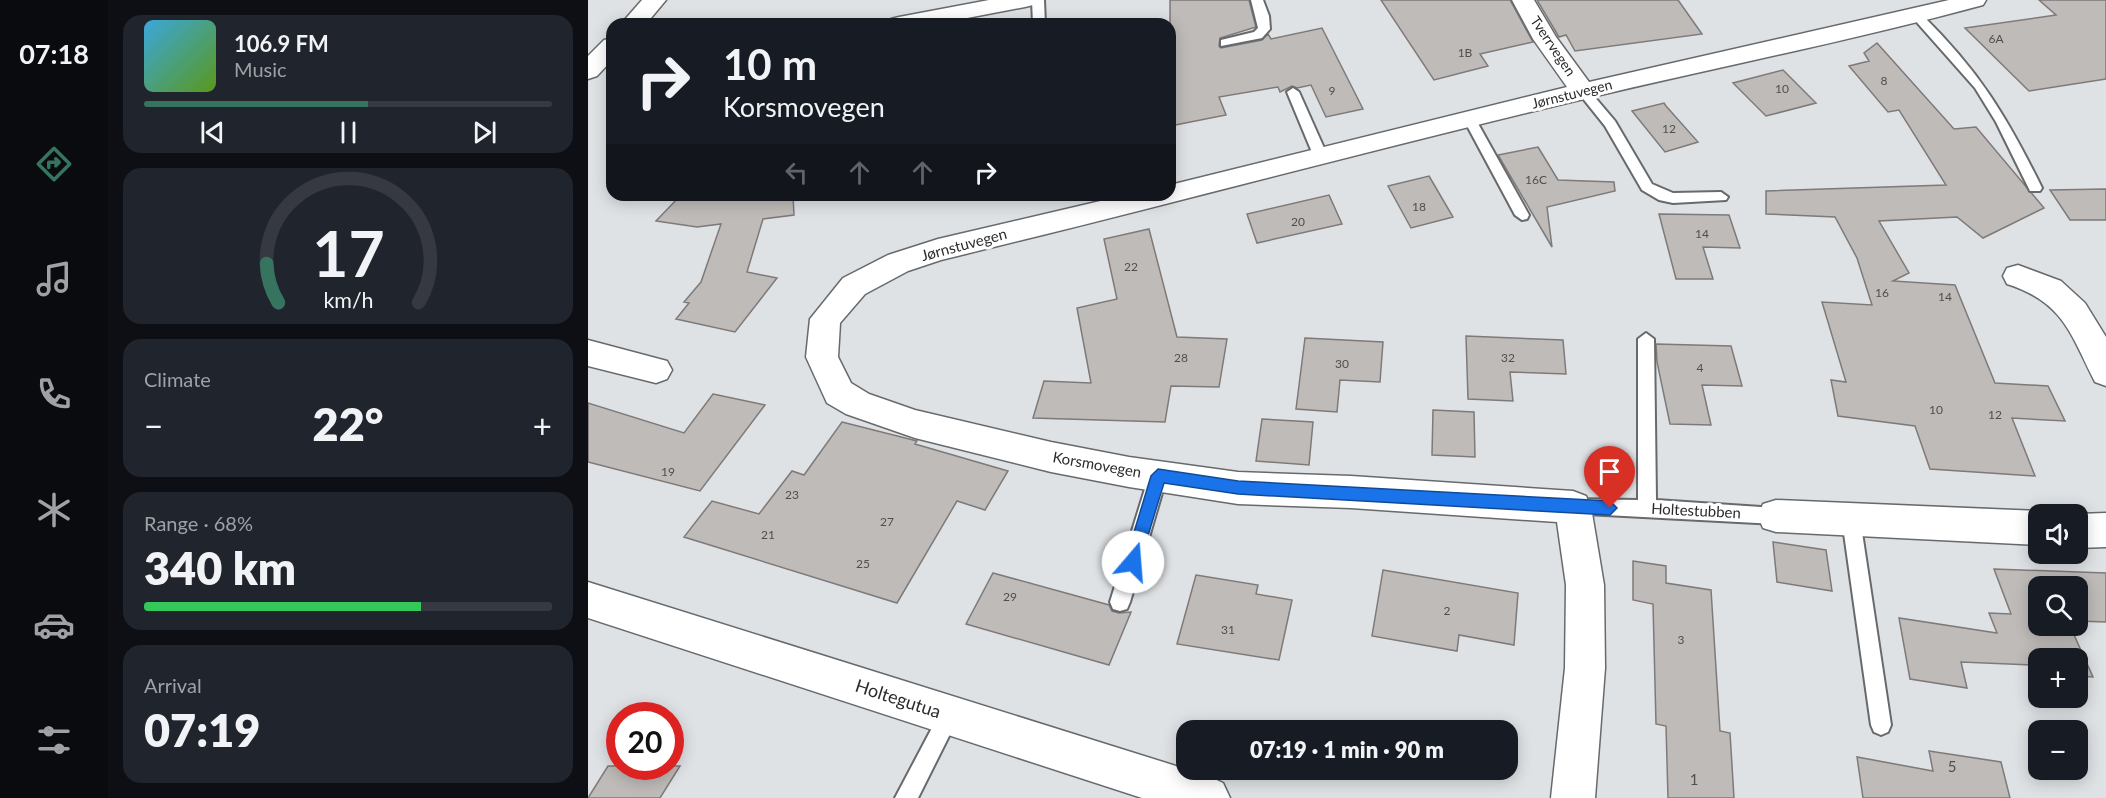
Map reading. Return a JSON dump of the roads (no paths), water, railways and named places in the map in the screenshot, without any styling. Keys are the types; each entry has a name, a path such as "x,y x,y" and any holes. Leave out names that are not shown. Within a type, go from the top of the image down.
{"street":[{"path":"930,18 1025,0"},
{"name":"Tverrvegen","path":"1523,0 1545,39 1583,91"},
{"name":"Jørnstuvegen","path":"1176,193 1583,91 1917,16 1975,0"},
{"path":"588,71 606,52"},
{"path":"588,80 606,78"},
{"name":"Jørnstuvegen","path":"825,366 822,357 825,319 854,286 898,263 994,235 1141,201"},
{"path":"2018,276 2036,282 2062,296 2093,341 2106,373"},
{"path":"588,352 656,370"},
{"name":"Korsmovegen","path":"825,366 839,393 858,404 915,424 1051,457 1238,488 1351,492 1573,507"},
{"path":"1573,507 1586,585 1585,668 1573,798"},
{"name":"Holtestubben","path":"1776,516 2028,528"},
{"path":"2088,531 2106,530"},
{"name":"Holtegutua","path":"588,600 1208,798"}],"lane":[{"path":"1038,0 1039,18"},
{"path":"1225,43 1258,35 1264,29 1265,24 1257,0"},
{"path":"1917,16 1956,55 1980,86 2004,125 2035,188"},
{"path":"1583,91 1610,124 1647,187 1655,194 1682,199 1721,197"},
{"path":"1293,92 1321,157"},
{"path":"1470,120 1522,215"},
{"path":"1646,339 1647,508"},
{"path":"1120,602 1158,476"},
{"name":"Holtestubben","path":"1573,507 1647,508 1776,516"},
{"path":"1851,519 1881,725"},
{"path":"906,798 949,716"}]}
